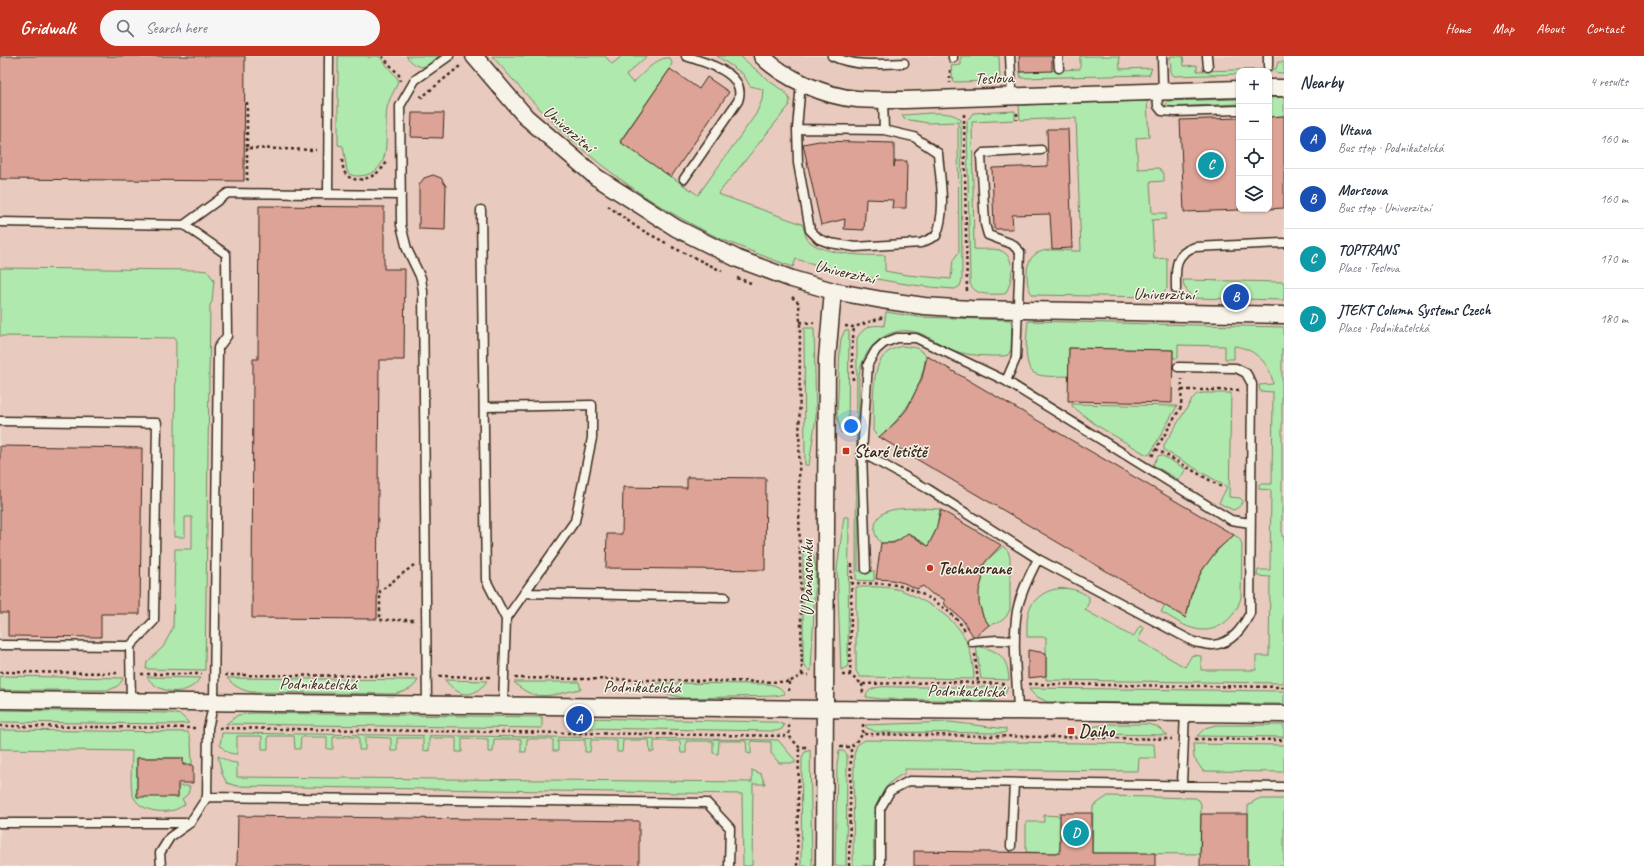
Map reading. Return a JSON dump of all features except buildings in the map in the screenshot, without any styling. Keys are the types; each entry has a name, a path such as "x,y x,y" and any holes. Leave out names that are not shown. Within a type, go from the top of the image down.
{"street":[{"name":"Univerzitní","path":"474,56 526,116 596,177 676,228 731,255 792,279 834,291 924,306 1019,310 1284,315"},
{"name":"Teslova","path":"762,56 781,71 801,82 827,93 856,99 883,100 1236,89"},
{"path":"1272,88 1284,88"},
{"name":"U Panasoniku","path":"824,866 827,359 834,291"},
{"name":"Podnikatelská","path":"0,700 1284,714"}],"lane":[{"path":"328,194 329,56"},
{"path":"427,704 423,291 421,278 403,236 401,225 400,106 416,80 448,56"},
{"path":"684,179 738,101 740,94 736,82 731,75 695,57 686,56"},
{"path":"832,56 842,60 870,65 904,63"},
{"path":"1010,56 1012,96"},
{"path":"1058,56 1059,68"},
{"path":"1162,56 1158,106 1162,111 1236,110"},
{"path":"1207,56 1208,67"},
{"path":"1268,56 1268,66"},
{"path":"797,129 884,130 914,137 938,153 942,211 940,226 936,236 921,243 855,247 830,243 819,239 810,230 798,163 797,129 801,82"},
{"path":"883,100 884,130"},
{"path":"1006,381 1016,358 1020,252 1012,244 988,235 984,224 981,156 984,153 1041,150"},
{"path":"184,225 228,193 401,195"},
{"path":"482,210 486,580 506,619 503,705"},
{"path":"0,222 184,225 226,254 227,336 218,348 214,702 208,728 207,797 190,823 170,837 160,853 161,866"},
{"path":"1176,289 1176,267 1180,257 1186,250 1195,248 1284,243"},
{"path":"866,569 862,453 868,364 876,350 884,343 897,338 916,338 1006,381 1231,520 1250,523"},
{"path":"862,453 928,489 1038,559 1194,642 1213,645 1230,639 1241,629 1250,613 1252,390 1251,382 1248,376 1238,368 1180,367"},
{"path":"484,406 592,405 592,438 575,521 506,619"},
{"path":"0,422 157,423 154,621 130,646 131,701"},
{"path":"1018,710 1016,641 1017,610 1023,588 1038,559"},
{"path":"524,593 725,597"},
{"path":"972,642 997,640 1016,641"},
{"path":"0,645 130,646"},
{"path":"1182,784 1184,712"},
{"path":"880,866 880,808 890,791 908,781 1182,784 1284,787"},
{"path":"1012,846 1014,783"},
{"path":"207,797 707,804 730,828 729,866"},
{"path":"0,823 190,823"}],"path":[{"path":"964,111 967,296"},
{"path":"247,148 247,179 268,194"},
{"path":"0,672 427,676 789,682 802,675 799,503 800,322"},
{"path":"1145,467 1181,407 1182,390 1180,367"},
{"path":"1182,390 1252,390"},
{"path":"1156,448 1223,488"},
{"path":"426,557 380,591 380,620 426,620"},
{"path":"851,583 890,584 910,589 948,610 961,624 972,642 977,660 978,683"},
{"path":"850,675 862,684 948,682 1284,687"},
{"path":"0,726 789,736"},
{"path":"850,866 851,747 863,734 1284,740"},
{"path":"797,866 799,747"}],"shaded area":[{"path":"0,56 1284,56 1284,866 0,866"}],"green space":[{"path":"338,56 368,56 369,58 372,56 379,56 398,79 387,108 386,150 383,159 379,167 371,173 360,176 354,176 348,173 343,146 338,145"},
{"path":"406,56 439,56 426,66 418,66"},
{"path":"492,56 605,56 612,64 622,56 647,56 626,75 633,83 655,63 665,58 670,58 672,63 670,69 620,141 698,195 756,114 762,100 763,89 750,86 743,74 717,56 740,56 786,93 790,100 789,106 718,194 802,224 807,239 813,244 822,248 855,255 885,255 885,271 907,275 951,279 953,260 959,252 958,122 928,123 904,119 902,115 942,113 956,116 961,120 962,280 960,286 955,289 894,282 835,270 796,259 793,267 717,237 693,225 646,197 602,165 560,129 522,90"},
{"path":"961,56 999,56 1000,81 953,82 951,66 961,65"},
{"path":"1080,56 1119,56 1120,69 1152,68 1149,75 1021,78 1020,72 1080,69"},
{"path":"1170,56 1183,56 1184,66 1197,65 1197,71 1236,70 1236,74 1174,76 1171,72"},
{"path":"1278,62 1284,62 1284,73 1272,72 1272,69 1276,69"},
{"path":"1284,97 1284,116 1272,117 1272,98"},
{"path":"1236,99 1236,104 1165,107 1168,101"},
{"path":"1147,101 1149,137 1136,138 1138,169 1159,168 1164,174 1164,181 1150,182 1152,213 1166,213 1166,219 1152,220 1154,259 1167,258 1167,288 1159,297 1033,295 1028,287 1027,271 1029,262 1034,255 1048,250 1081,251 1076,118 1020,120 1019,105"},
{"path":"1015,111 1015,120 972,122 974,249 996,249 1005,253 1009,257 1012,269 1010,283 1005,294 984,294 976,291 970,283 967,121 973,113"},
{"path":"0,268 198,270 207,271 214,280 212,302 210,305 205,670 146,669 147,662 163,647 173,628 175,549 192,549 192,517 185,517 185,537 174,537 176,338 0,336"},
{"path":"1183,280 1284,282 1284,300 1192,298 1184,286"},
{"path":"886,312 918,317 1011,320 1011,350 1008,355 1004,356 967,354 950,349 919,333 898,331 879,340 866,355 861,365 859,375 858,571 874,571 874,581 856,580 857,338 862,331 868,327 875,325 884,326"},
{"path":"1028,321 1284,327 1284,349 1282,349 1282,536 1284,537 1284,683 1046,680 1046,637 1027,637 1029,609 1036,599 1043,594 1066,588 1089,597 1089,602 1085,610 1133,637 1140,626 1144,628 1138,640 1185,667 1192,655 1201,656 1201,670 1256,670 1256,656 1269,656 1270,577 1257,576 1258,570 1270,570 1271,490 1259,489 1259,484 1272,484 1273,392 1260,391 1259,385 1273,384 1269,370 1260,358 1248,350 1234,346 1234,359 1225,359 1225,346 1178,345 1178,358 1173,358 1173,350 1069,348 1069,376 1038,375 1030,369 1028,363 1026,341"},
{"path":"804,328 814,328 816,417 809,465 805,465"},
{"path":"845,330 849,331 848,433 841,433 837,416 840,347 841,339"},
{"path":"902,346 917,348 926,355 924,368 916,391 904,411 879,437 873,431 874,382 876,372 879,364 887,353"},
{"path":"1231,393 1229,497 1240,498 1243,501 1239,507 1233,510 1219,503 1227,487 1164,450 1164,445 1193,398 1197,394"},
{"path":"1072,404 1177,406 1150,454 1147,455 1096,425 1072,406"},
{"path":"1161,455 1186,469 1179,480 1153,465 1158,456"},
{"path":"918,508 940,509 936,530 928,546 908,533 896,541 881,543 876,535 875,526 881,515 892,510"},
{"path":"844,517 849,517 848,663 847,667 841,670 837,569"},
{"path":"1234,535 1239,538 1242,544 1241,597 1229,619 1216,628 1201,630 1184,625 1161,612 1165,605 1186,618 1188,605 1196,582 1216,552"},
{"path":"1003,546 1008,551 1010,558 1010,609 1007,616 1002,620 989,625 983,616 979,603 977,574 987,560"},
{"path":"812,548 816,568 811,671 807,669 803,663 803,549"},
{"path":"856,587 881,587 900,590 927,603 948,618 956,626 967,643 971,653 974,679 860,677 856,671"},
{"path":"976,646 996,652 1004,660 1007,665 1009,680 981,679"},
{"path":"0,676 123,678 117,686 108,690 3,690 0,689"},
{"path":"147,677 200,678 188,689 182,691 168,691 156,686"},
{"path":"227,678 418,680 411,688 394,694 251,692 238,687"},
{"path":"445,680 487,681 476,691 471,694 466,694 455,690"},
{"path":"514,682 579,682 581,689 545,696 530,693 522,689"},
{"path":"654,683 766,684 777,686 785,694 775,696 684,698 648,689 648,685"},
{"path":"880,687 1008,687 1005,694 992,701 881,699 866,697 871,690"},
{"path":"1028,688 1284,691 1284,704 1047,702 1034,695"},
{"path":"0,710 170,713 181,715 189,723 0,722"},
{"path":"251,713 542,717 542,728 226,724 238,715"},
{"path":"583,718 777,722 784,725 782,729 777,731 582,728"},
{"path":"950,722 1006,729 1006,732 877,732 867,728 865,725"},
{"path":"1110,724 1147,724 1156,726 1168,735 1094,734 1090,727"},
{"path":"1216,725 1284,725 1284,737 1197,736 1205,728"},
{"path":"0,730 188,732 191,741 192,764 183,764 183,758 137,758 137,796 178,797 178,786 190,786 188,794 182,799 185,804 175,810 155,811 143,807 138,803 134,798 131,788 132,751 0,749"},
{"path":"222,733 778,740 795,760 795,763 779,763 771,753 771,742 751,741 751,754 747,753 746,741 719,741 718,754 713,753 713,741 686,741 686,753 681,753 680,741 654,741 654,752 650,752 649,740 623,740 622,752 617,752 617,740 591,740 590,752 585,752 585,740 558,740 558,751 553,751 553,739 527,739 526,752 521,752 521,739 494,739 493,752 488,752 488,739 462,738 462,752 456,752 456,738 429,738 429,751 423,750 423,738 397,738 397,751 391,751 391,738 365,737 365,750 359,750 359,737 333,737 333,749 327,749 327,737 301,737 300,749 295,749 294,736 268,736 268,749 262,749 262,736 237,736 237,754 234,754 227,752 220,745"},
{"path":"865,740 1154,744 1155,758 1139,758 1138,771 905,769 905,773 893,780 884,790 878,801 874,826 874,866 853,866 854,755 857,745"},
{"path":"1193,744 1284,745 1284,772 1203,771 1194,758"},
{"path":"810,750 812,866 801,866 802,757 805,752"},
{"path":"839,751 843,751 847,754 846,866 835,866 837,765"},
{"path":"218,756 230,762 237,763 237,777 752,782 752,770 761,774 765,784 753,784 752,866 743,866 742,794 237,786 227,783 222,774"},
{"path":"1108,796 1195,798 1199,800 1201,804 1200,854 1092,853 1093,806"},
{"path":"1258,799 1284,799 1284,866 1248,866 1248,805"},
{"path":"1044,815 1060,816 1060,853 1026,852 1026,822 1044,822"}],"place":[{"name":"TOPTRANS","path":"1211,165"},
{"name":"Morseova","path":"1236,297"},
{"name":"Staré letiště","path":"846,451"},
{"name":"Technocrane","path":"930,568"},
{"name":"Vltava","path":"579,719"},
{"name":"Daiho","path":"1071,731"},
{"name":"JTEKT Column Systems Czech","path":"1076,833"}]}
